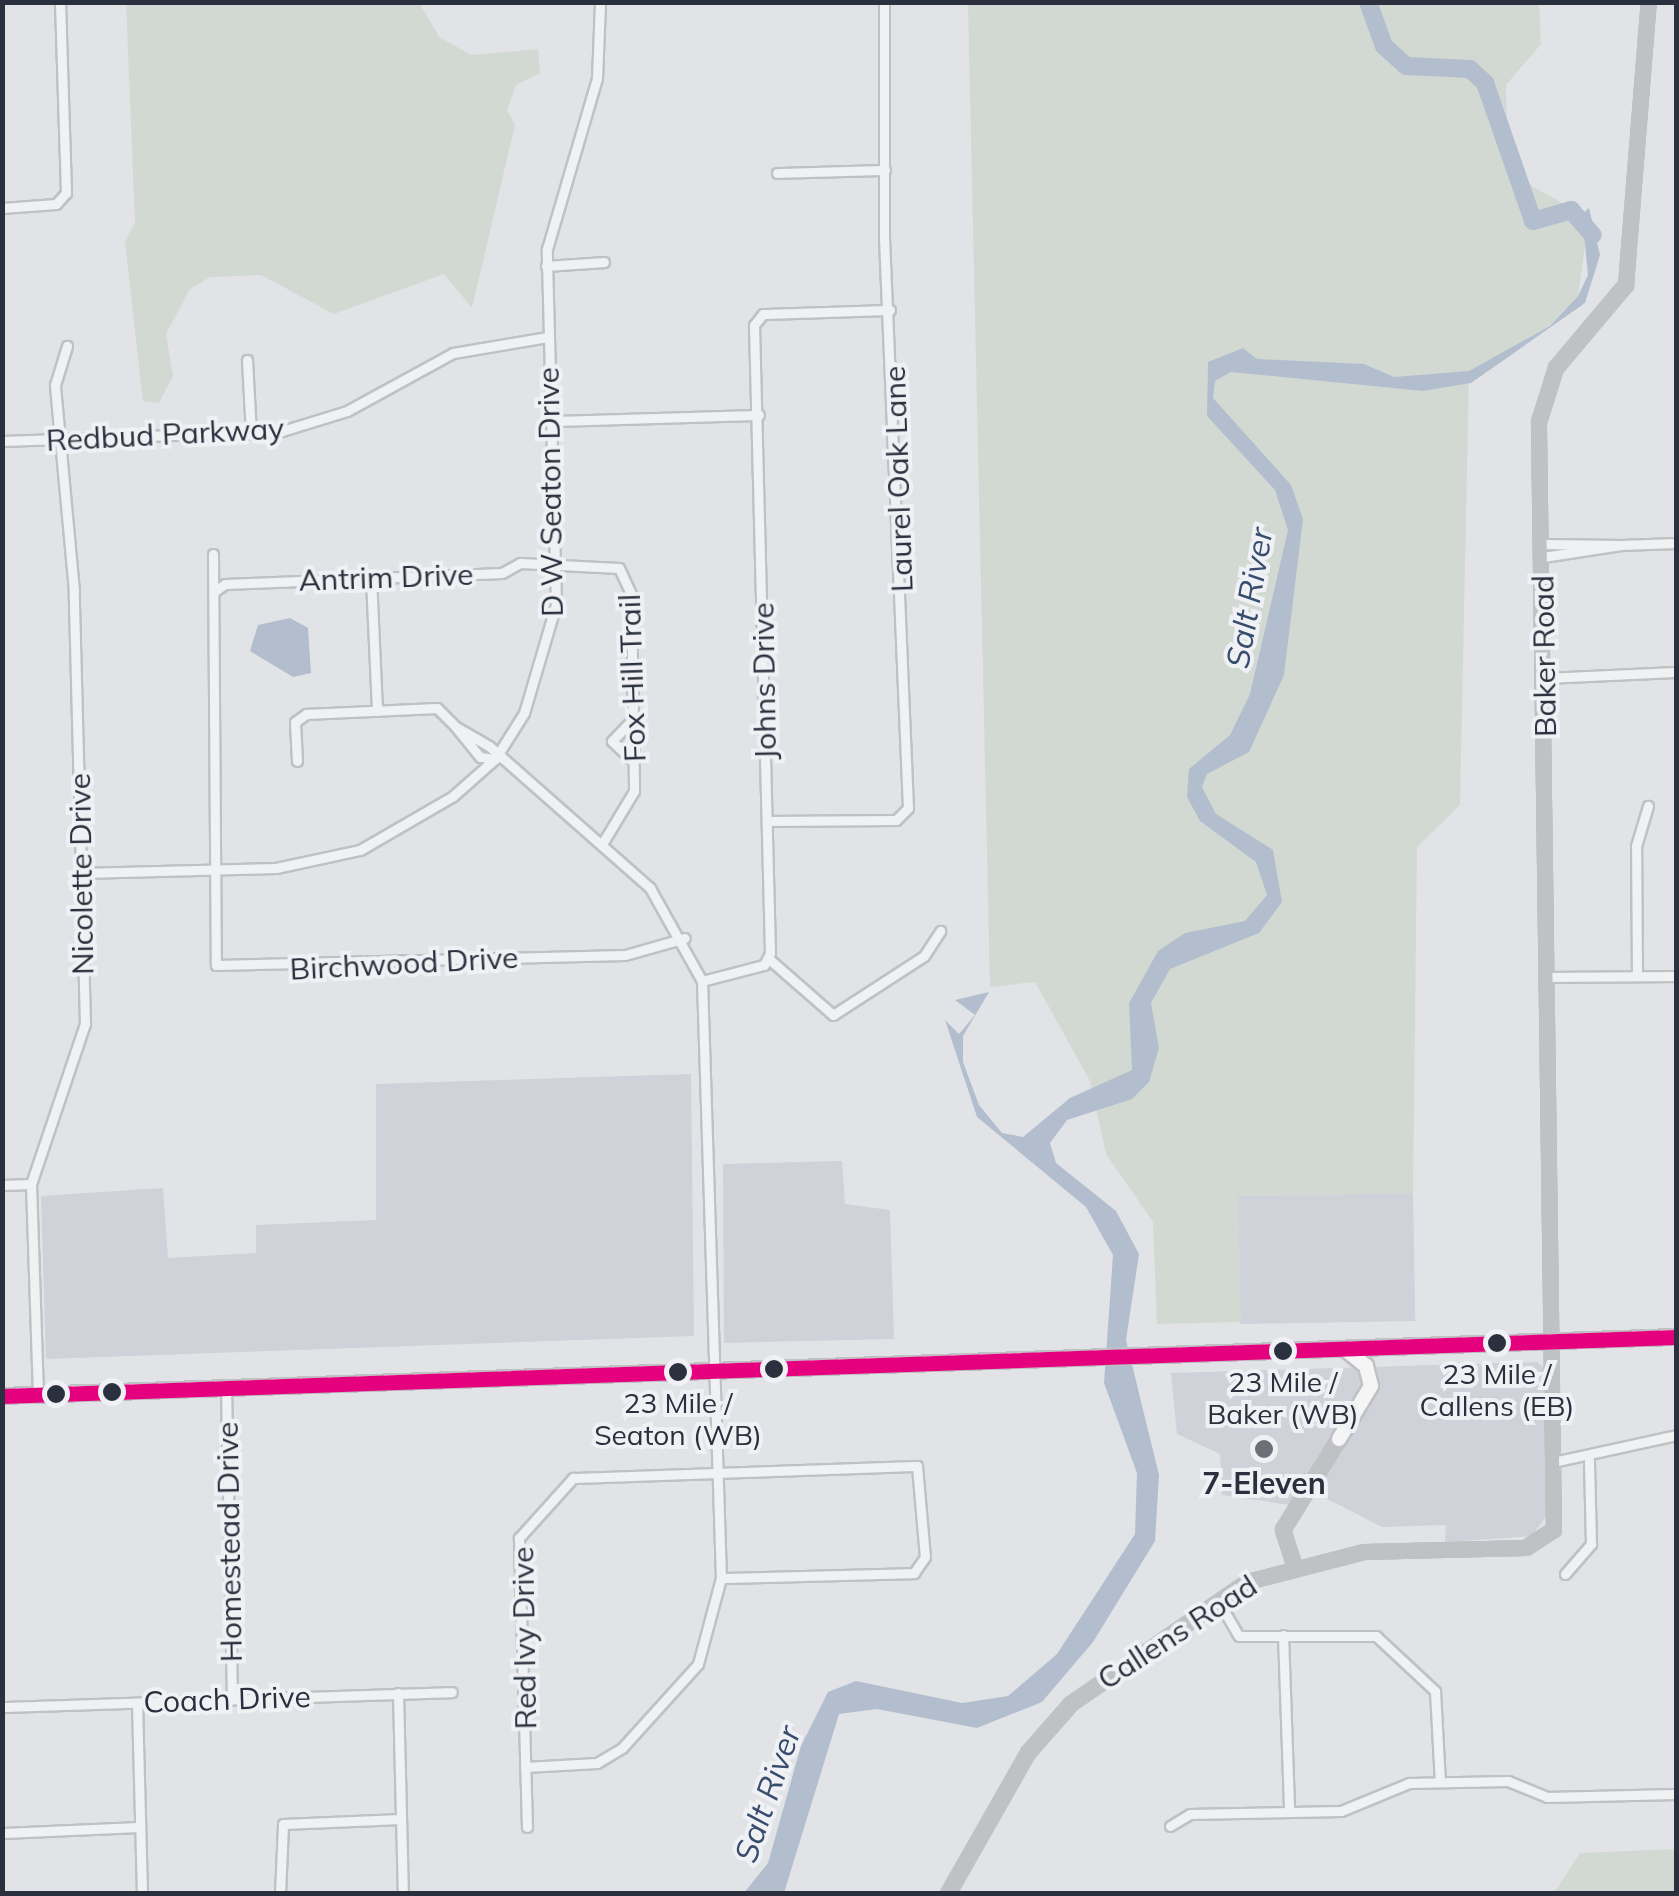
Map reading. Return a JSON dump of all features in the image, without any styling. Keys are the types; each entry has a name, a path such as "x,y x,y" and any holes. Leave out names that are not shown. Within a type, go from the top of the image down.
{"main road":[{"path":"2,1396 1676,1336"},
{"path":"1338,1439 1372,1386 1366,1366 1344,1349"}],"street":[{"path":"2,208 63,200 60,2"},
{"name":"D W Seaton Drive","path":"495,759 543,667 558,562 546,266 556,198 598,78 600,2"},
{"name":"Laurel Oak Lane","path":"768,821 896,820 908,812 885,170 884,2"},
{"name":"Baker Road","path":"1557,1340 1541,398 1626,285 1650,2"},
{"path":"778,173 885,170"},
{"path":"546,266 604,262"},
{"name":"Johns Drive","path":"769,959 755,330 763,314 890,310"},
{"name":"Redbud Parkway","path":"2,441 251,434 318,423 470,348 548,337"},
{"name":"Nicolette Drive","path":"38,1395 31,1184 84,1037 74,591 55,373 67,346"},
{"path":"247,360 251,434"},
{"path":"552,422 759,415"},
{"path":"1543,550 1676,543"},
{"path":"211,870 222,824 213,554"},
{"name":"Antrim Drive","path":"214,592 558,562"},
{"name":"Fox Hill Trail","path":"558,562 607,563 630,580 633,800 602,844"},
{"path":"371,578 377,711"},
{"path":"1544,678 1676,672"},
{"path":"297,761 301,715 437,708 650,888 685,938 702,982 710,1370 721,1578 698,1664 622,1748 597,1763 525,1767"},
{"path":"634,718 612,741 634,762"},
{"path":"80,873 299,865 360,850 412,826 495,759"},
{"path":"1637,976 1636,846 1648,806"},
{"name":"Birchwood Drive","path":"211,870 213,959 231,970 496,952 625,956 685,938"},
{"path":"702,982 769,959 833,1014 924,956 940,932"},
{"path":"1548,977 1676,976"},
{"path":"2,1185 31,1184"},
{"name":"Callens Road","path":"948,1894 1028,1753 1071,1704 1219,1602 1294,1564 1546,1540 1559,1515 1557,1340"},
{"name":"Homestead Drive","path":"226,1386 232,1699"},
{"path":"1558,1461 1589,1460 1676,1435"},
{"path":"1294,1564 1283,1530 1338,1439"},
{"path":"1565,1574 1591,1544 1589,1460"},
{"path":"716,1471 916,1466 925,1556 914,1573 721,1578"},
{"name":"Red Ivy Drive","path":"527,1826 519,1538 582,1475 716,1471"},
{"path":"1219,1602 1234,1634 1372,1634 1425,1678 1437,1699 1440,1782"},
{"path":"1283,1635 1289,1811"},
{"name":"Coach Drive","path":"2,1707 452,1692"},
{"path":"398,1693 403,1894"},
{"path":"137,1703 142,1894"},
{"path":"1170,1826 1190,1814 1341,1811 1400,1784 1515,1782 1546,1797 1676,1794"},
{"path":"280,1894 279,1830 292,1820 401,1818"},
{"path":"2,1832 140,1827"}],"shaded area":[{"path":"126,3 419,3 440,38 472,55 538,49 540,73 516,85 507,110 515,125 472,308 444,274 334,314 261,275 210,277 190,289 166,334 173,376 159,403 143,401 125,242 135,222"},
{"path":"968,3 1539,3 1541,44 1506,85 1508,173 1582,214 1587,230 1578,296 1550,326 1469,372 1460,805 1417,847 1413,1193 1238,1196 1241,1322 1157,1324 1153,1222 1106,1154 1090,1081 1035,982 990,987"},
{"path":"691,1074 694,1336 46,1359 41,1196 163,1188 168,1258 256,1253 256,1225 376,1220 376,1084"},
{"path":"842,1161 845,1204 890,1210 894,1339 724,1343 723,1164"},
{"path":"1413,1193 1415,1321 1240,1324 1238,1196"},
{"path":"1537,1362 1548,1371 1551,1509 1532,1536 1445,1542 1446,1525 1382,1527 1302,1486 1290,1505 1222,1495 1220,1454 1177,1434 1171,1373"},
{"path":"1676,1849 1676,1893 1554,1893 1580,1853"}],"water":[{"path":"1589,208 1600,255 1585,303 1471,383 1423,391 1231,372 1215,381 1213,398 1291,485 1303,519 1284,675 1249,752 1207,774 1202,787 1216,814 1273,850 1282,902 1259,933 1170,969 1151,1003 1159,1048 1149,1082 1132,1099 1067,1120 1050,1143 1056,1163 1116,1211 1139,1254 1126,1340 1159,1475 1155,1541 1093,1642 1042,1702 977,1728 877,1709 839,1714 784,1893 743,1894 768,1863 801,1746 828,1692 856,1681 962,1703 1008,1696 1057,1654 1135,1534 1137,1473 1104,1383 1113,1255 1086,1207 977,1117 945,1020 959,1034 975,1015 955,1000 989,992 963,1036 963,1062 979,1105 1002,1133 1023,1137 1070,1098 1132,1070 1129,1003 1158,951 1185,933 1245,921 1267,895 1256,862 1200,821 1187,797 1189,769 1230,735 1250,694 1288,530 1275,490 1207,416 1208,362 1243,348 1257,359 1364,364 1394,377 1469,371 1550,326 1578,296 1588,275 1582,214"},
{"path":"290,618 308,628 311,673 293,677 250,651 258,625"}],"waterway":[{"name":"Salt River","path":"1368,2 1384,46 1406,66 1470,69 1485,83 1533,221 1571,210 1593,235"}],"transit line":[{"path":"2,1396 1676,1337"}],"place":[{"name":"23 Mile / Callens (EB)","path":"1497,1343"},
{"name":"23 Mile / Baker (WB)","path":"1283,1351"},
{"name":"23 Mile / Seaton (WB)","path":"678,1372"},
{"name":"7-Eleven","path":"1264,1449"}]}
